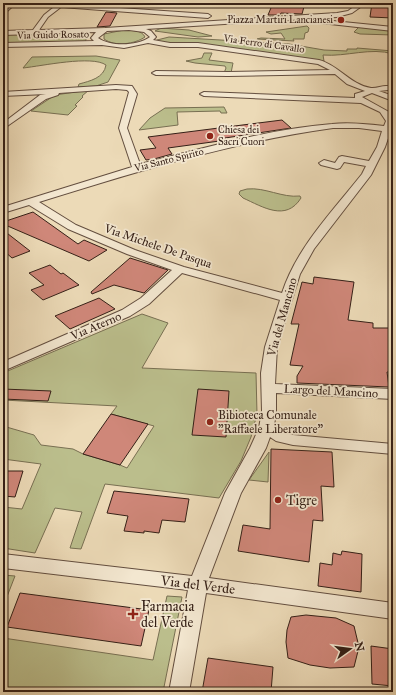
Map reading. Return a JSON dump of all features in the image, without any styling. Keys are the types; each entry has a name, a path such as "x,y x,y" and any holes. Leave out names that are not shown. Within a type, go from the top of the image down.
{"street":[{"path":"3,14 13,3"},
{"path":"22,3 59,6 99,6 256,20"},
{"name":"Via Ferro di Cavallo","path":"129,28 340,15 362,3"},
{"path":"35,32 46,16 59,6"},
{"path":"301,18 393,29"},
{"path":"149,32 158,26"},
{"path":"129,28 149,32 153,37 148,41"},
{"name":"Via Guido Rosato","path":"3,32 79,31 129,28"},
{"path":"104,43 96,40 95,36 106,30"},
{"name":"Via Guido Rosato","path":"79,31 95,36"},
{"name":"Via Ferro di Cavallo","path":"148,41 170,45 198,46 312,60 328,65 350,82 393,100"},
{"name":"Via Guido Rosato","path":"3,45 104,43 127,45 148,41"},
{"path":"156,72 235,74 336,72"},
{"path":"350,82 390,88"},
{"path":"3,94 116,87 131,90 133,94 124,128 136,168"},
{"path":"362,102 358,96 370,91 390,88"},
{"path":"3,127 49,94 83,89"},
{"path":"3,101 26,92"},
{"path":"204,94 362,102 381,110 389,117 390,121 387,129"},
{"name":"Via Santo Spirito","path":"3,210 136,168 261,138 310,128 333,126 359,126 387,129"},
{"name":"Via del Mancino","path":"179,692 198,584 233,493 258,448 266,428 271,347 294,274 309,248 362,181 381,147 387,129"},
{"path":"324,163 338,166 344,156 372,164"},
{"name":"Via Michele De Pasqua","path":"30,201 72,227 131,252 180,269 286,298"},
{"name":"Via Aterno","path":"3,367 126,313 145,301 180,269"},
{"name":"Largo del Mancino","path":"268,388 393,394"},
{"path":"266,428 281,436 293,440 393,449"},
{"name":"Via del Verde","path":"3,561 198,584 393,611"}],"green space":[{"path":"307,26 309,28 308,32 305,33 304,39 293,39 294,41 257,39 285,39 281,33 271,34 266,32"},
{"path":"359,27 393,30 393,35 360,34 354,32"},
{"path":"161,28 189,30 212,36 198,37 155,31"},
{"path":"124,30 139,32 145,37 125,44 114,43 104,39 104,34"},
{"path":"76,33 87,36 85,43 3,44 3,34"},
{"path":"169,37 289,44 324,50 347,51 347,49 357,48 393,51 393,54 376,51 341,55 323,55 324,61 273,54 170,44 157,41"},
{"path":"204,53 212,53 209,60 233,63 231,73 224,73 226,68 225,66 186,61 202,58"},
{"path":"96,56 120,60 108,82 96,86 78,87 79,84 88,82 102,73 106,65 99,62 79,61 23,68 32,57"},
{"path":"89,90 82,96 83,97 75,105 77,106 68,115 31,111 55,95"},
{"path":"224,107 227,113 221,113 220,111 177,112 178,125 139,130 150,118 165,108"},
{"path":"247,189 300,196 301,198 295,205 288,209 281,211 274,210 243,198 239,194 240,191"},
{"path":"142,314 168,323 142,368 256,373 257,414 251,437 241,461 219,498 105,484 81,549 70,548 82,512 55,508 35,553 3,548 3,507 22,509 41,464 3,459 3,426 34,435 41,445 73,449 83,454 127,468 154,426 111,414 117,406 3,400 3,373"},
{"path":"269,452 268,482 249,480"},
{"path":"3,575 15,576 3,607"},
{"path":"167,596 182,597 163,692 3,692 3,638 153,660"}],"building":[{"path":"273,3 305,3 302,14 281,13 280,15 268,15"},
{"path":"372,3 393,3 393,18 370,17"},
{"path":"106,12 117,13 110,26 97,27"},
{"path":"282,120 291,128 225,138 227,140 168,148 172,154 154,159 146,160 140,150 156,148 148,137"},
{"path":"33,212 78,244 84,240 107,250 89,261 3,224 3,222"},
{"path":"3,230 30,251 12,258 3,250"},
{"path":"130,258 168,270 144,293 114,285 92,294 91,292"},
{"path":"50,265 79,285 43,300 31,290 44,285 29,273"},
{"path":"314,277 354,282 348,320 373,323 373,328 393,328 393,372 387,372 389,387 297,383 297,376 303,366 290,365 299,324 291,324 302,282 313,284"},
{"path":"99,298 115,309 70,329 55,316"},
{"path":"3,389 51,391 48,401 3,399"},
{"name":"Bibioteca Comunale \"Raffaele Liberatore\"","path":"198,389 229,391 226,437 192,435"},
{"path":"111,414 148,424 120,465 83,454"},
{"path":"271,449 332,452 334,487 321,486 323,521 313,520 309,562 238,551 243,525 270,529"},
{"path":"3,471 23,471 15,497 3,496"},
{"path":"114,491 189,499 185,522 162,520 159,533 124,531 128,516 107,513"},
{"path":"342,551 362,554 361,592 318,586 320,563 332,565 333,553 341,555"},
{"path":"20,593 149,610 141,646 7,627"},
{"path":"306,615 336,618 354,626 359,647 354,667 330,668 310,665 288,658 286,642 287,630 291,617"},
{"path":"371,646 393,649 393,686 372,684"},
{"path":"208,658 273,667 271,692 202,692"}],"place":[{"name":"Piazza Martiri Lancianesi","path":"341,20"},
{"name":"Chiesa dei Sacri Cuori","path":"210,136"},
{"name":"Bibioteca Comunale \"Raffaele Liberatore\"","path":"210,422"},
{"name":"Tigre","path":"278,500"},
{"name":"Farmacia del Verde","path":"133,614"}]}
